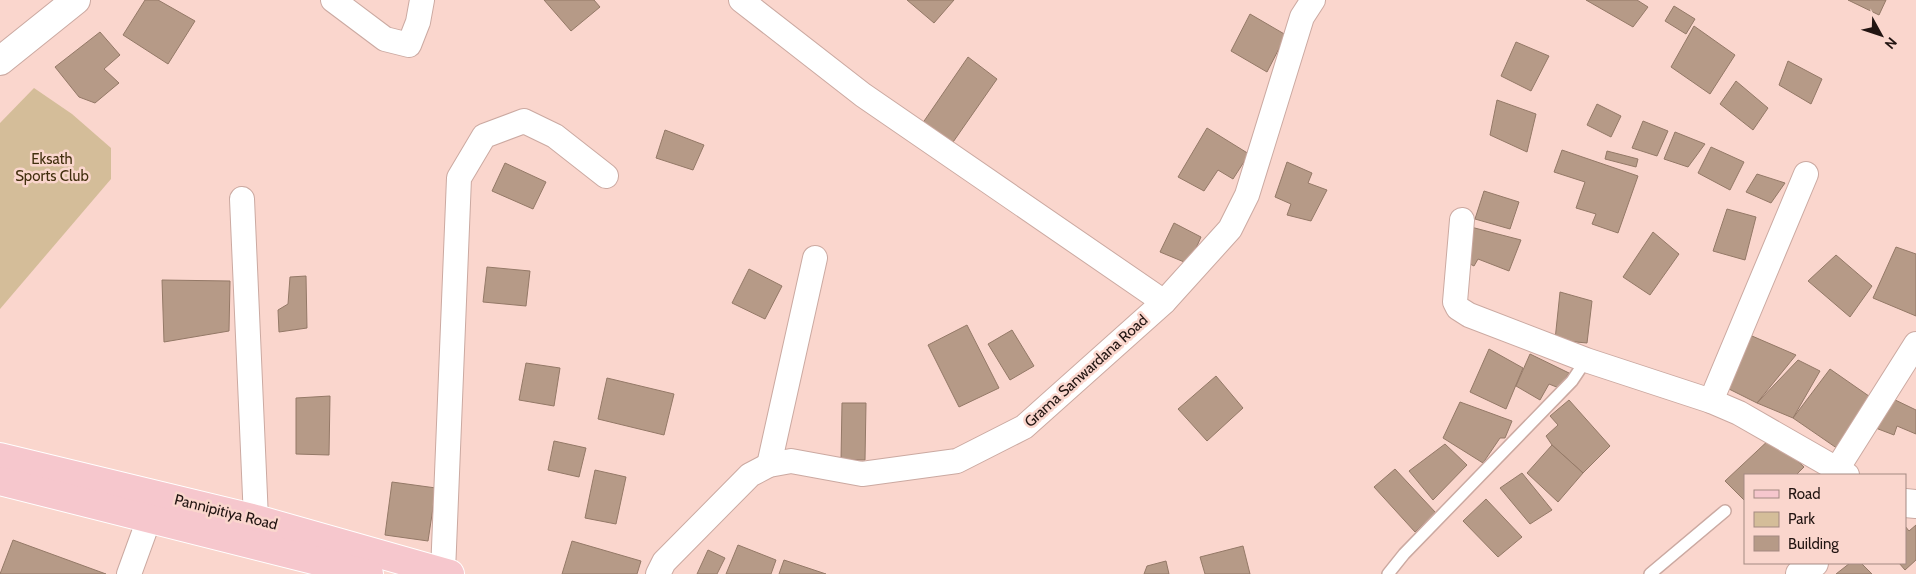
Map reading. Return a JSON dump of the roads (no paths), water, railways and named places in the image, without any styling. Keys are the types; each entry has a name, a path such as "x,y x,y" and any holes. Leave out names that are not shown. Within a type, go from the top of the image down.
{"main road":[{"name":"Pannipitiya Road","path":"0,457 256,519 447,573"},
{"name":"Pannipitiya Road","path":"0,481 369,574"}],"street":[{"path":"0,61 76,0"},
{"path":"334,0 385,39 410,45 418,22 422,0"},
{"path":"742,0 863,95 1164,302"},
{"name":"Grama Sanwardana Road","path":"658,574 664,562 750,475 769,464 791,461 862,474 957,461 1024,427 1164,302 1230,230 1247,195 1302,17 1313,0"},
{"path":"447,573 459,178 484,136 524,121 555,136 606,176"},
{"path":"1711,401 1806,174"},
{"path":"242,200 256,519"},
{"path":"1462,220 1455,302 1458,308 1469,315 1586,360 1711,401 1739,413 1842,472 1916,344"},
{"path":"769,464 816,258"},
{"path":"129,574 149,519"},
{"path":"1800,574 1813,564"}],"lane":[{"path":"1388,574 1404,554 1572,381 1586,360"},
{"path":"1650,574 1725,511"}],"park label":[{"name":"Eksath Sports Club","path":"52,168"}]}
